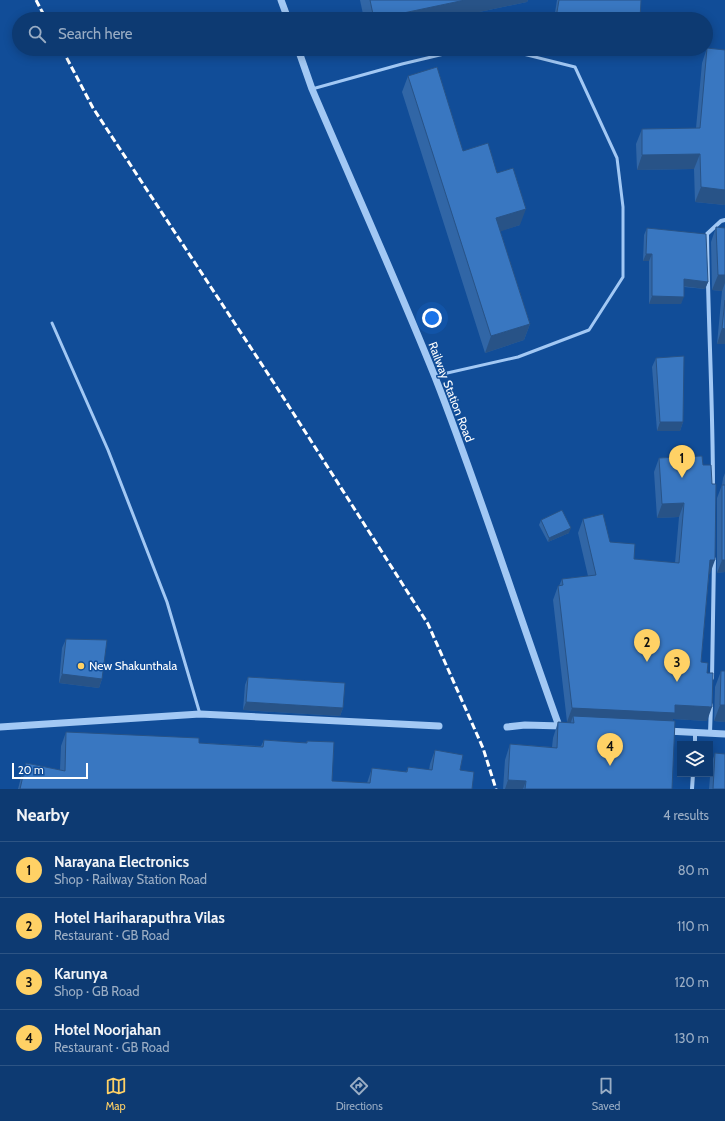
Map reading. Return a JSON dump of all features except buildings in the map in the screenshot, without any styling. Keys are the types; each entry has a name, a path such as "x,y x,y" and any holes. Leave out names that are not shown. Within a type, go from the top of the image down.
{"street":[{"path":"281,0 285,12"},
{"name":"Railway Station Road","path":"300,56 312,89 434,376 484,507 530,645 563,726 525,725 507,727"},
{"path":"713,491 713,393 708,300 707,234 725,220"},
{"path":"712,687 714,554"},
{"path":"710,733 712,702"},
{"path":"0,727 200,714 439,726"},
{"path":"658,730 725,734"},
{"path":"695,741 696,732"},
{"path":"692,789 693,777"}],"lane":[{"path":"312,89 436,56"},
{"path":"434,376 518,357 589,330 623,277 623,207 617,158 575,67 531,56"},
{"path":"52,323 108,450 167,602 200,714"}],"railway":[{"path":"36,0 42,12"},
{"path":"66,56 93,108 274,383 428,624 483,748 496,789"}],"place":[{"name":"Narayana Electronics","path":"682,478"},
{"name":"Hotel Hariharaputhra Vilas","path":"647,662"},
{"name":"New Shakunthala","path":"81,666"},
{"name":"Karunya","path":"677,682"},
{"name":"Hotel Noorjahan","path":"610,766"}]}
